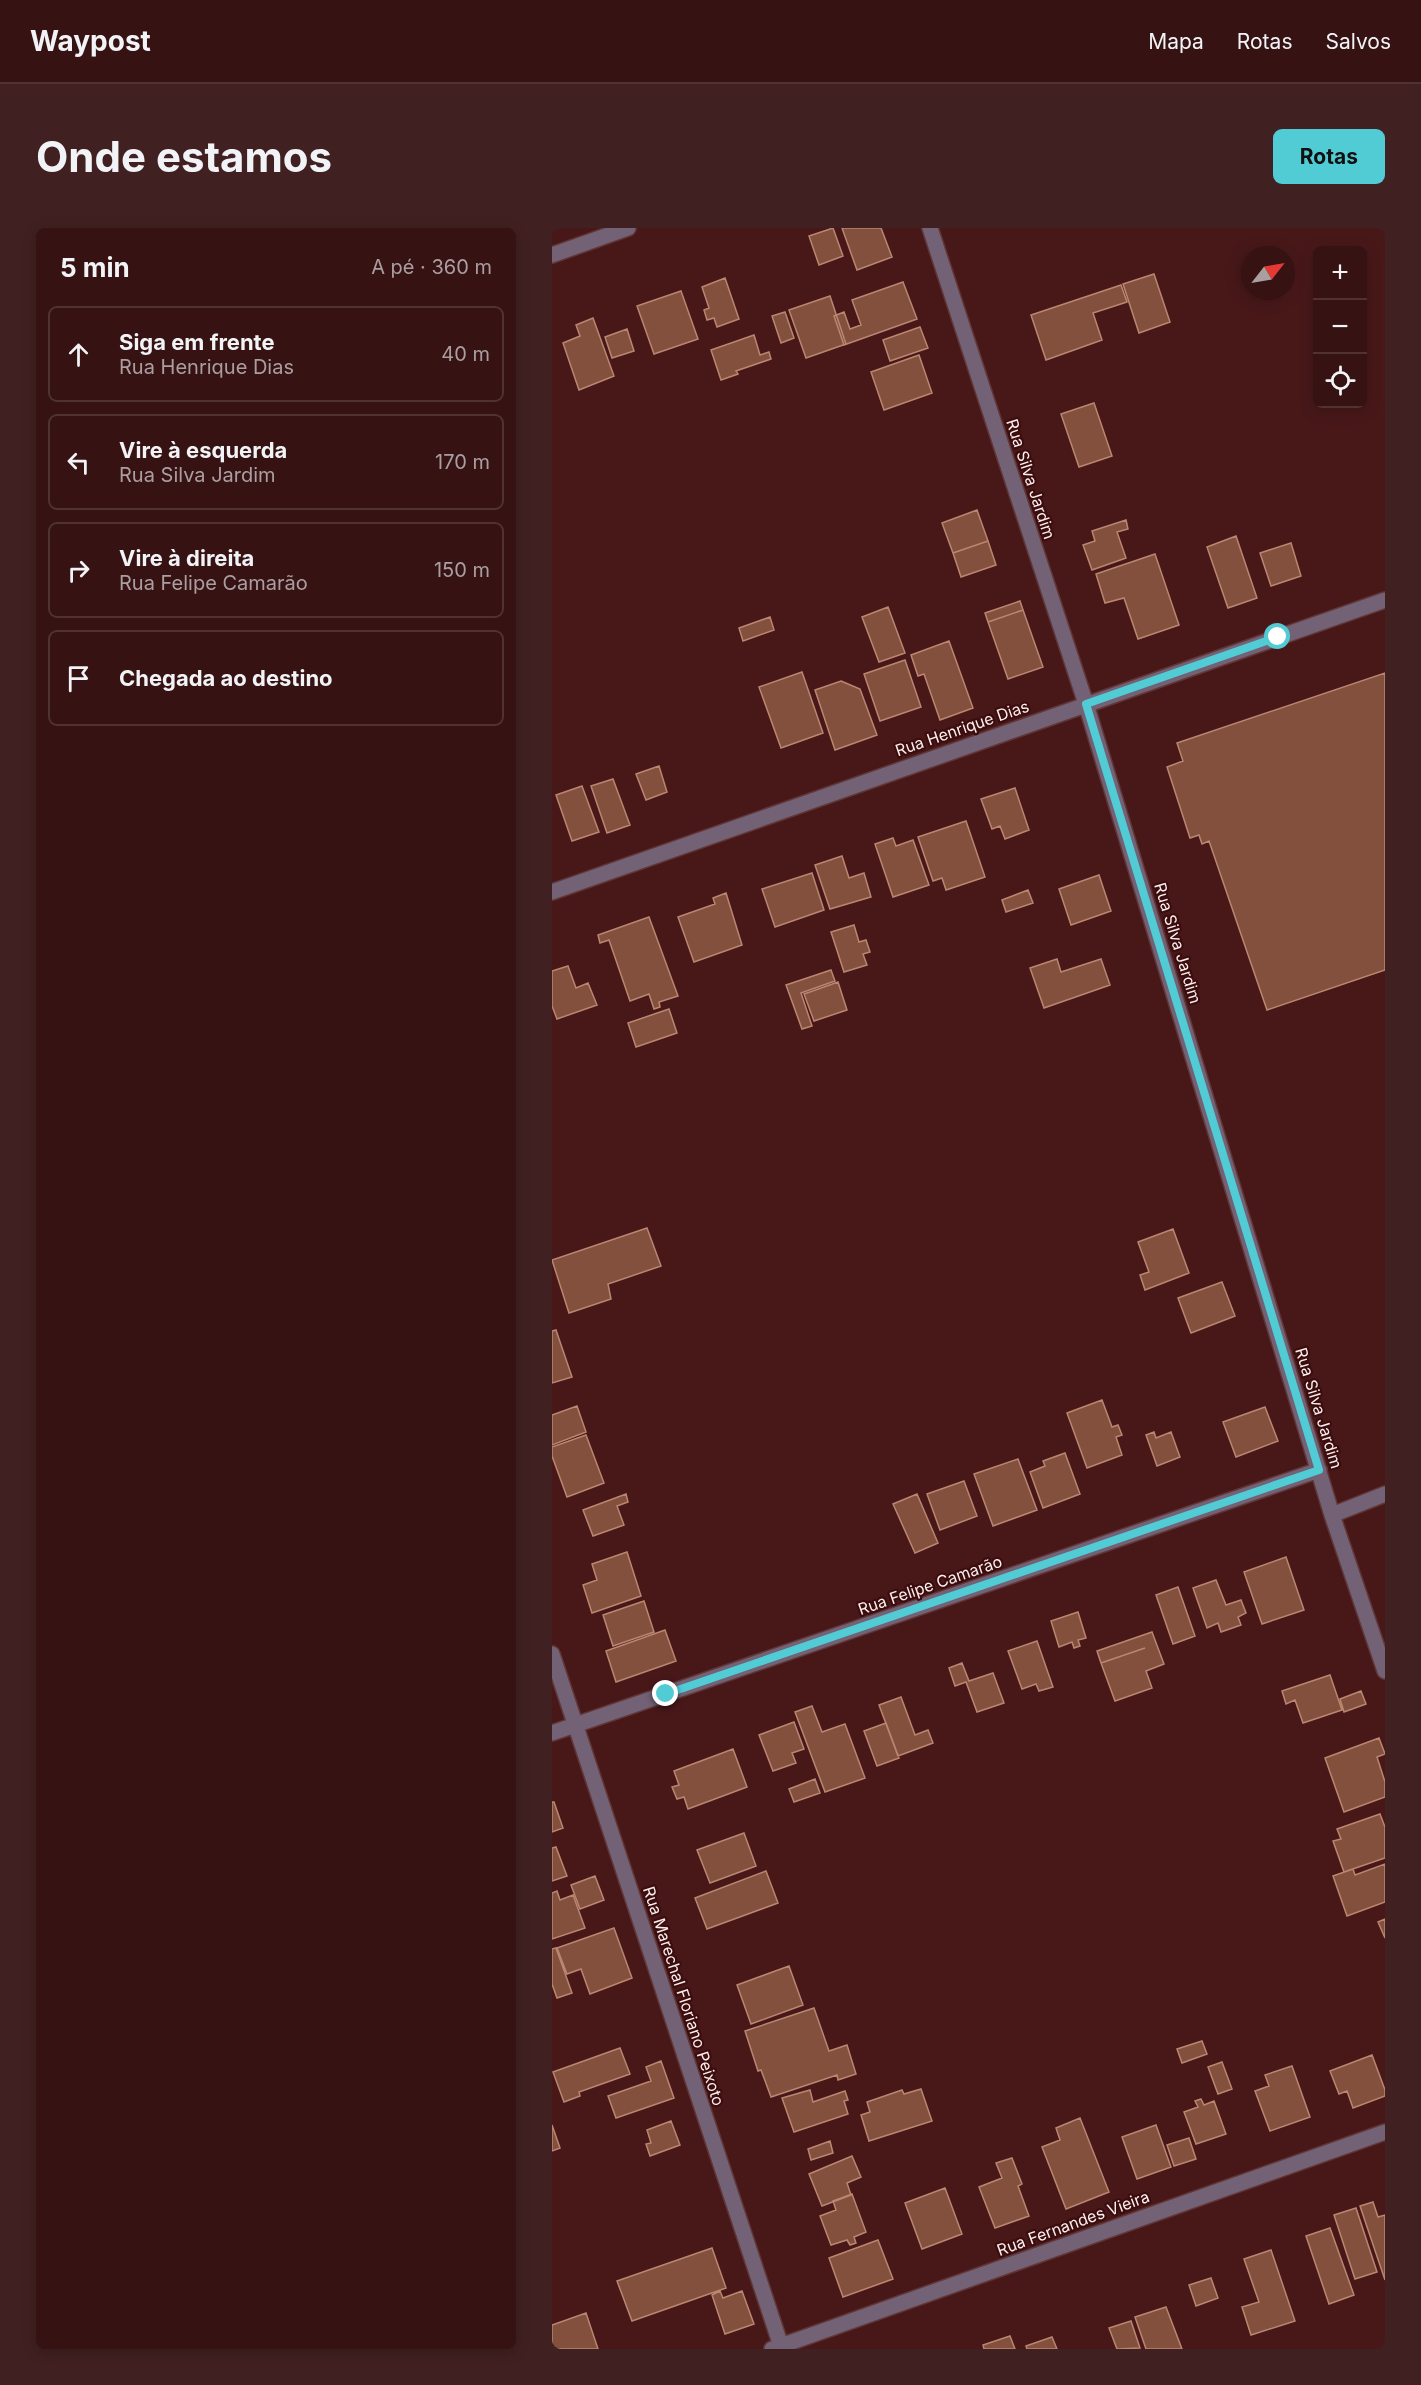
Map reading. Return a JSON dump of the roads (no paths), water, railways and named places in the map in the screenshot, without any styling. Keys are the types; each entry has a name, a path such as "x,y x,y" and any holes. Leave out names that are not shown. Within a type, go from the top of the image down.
{"street":[{"path":"552,255 628,228"},
{"name":"Rua Silva Jardim","path":"930,228 1086,704 1332,1515 1385,1671"},
{"name":"Rua Henrique Dias","path":"552,892 1385,600"},
{"name":"Rua Felipe Camarão","path":"552,1733 1319,1470"},
{"path":"1332,1515 1385,1494"},
{"name":"Rua Marechal Floriano Peixoto","path":"552,1654 778,2348"},
{"name":"Rua Fernandes Vieira","path":"778,2348 1385,2132"}]}
